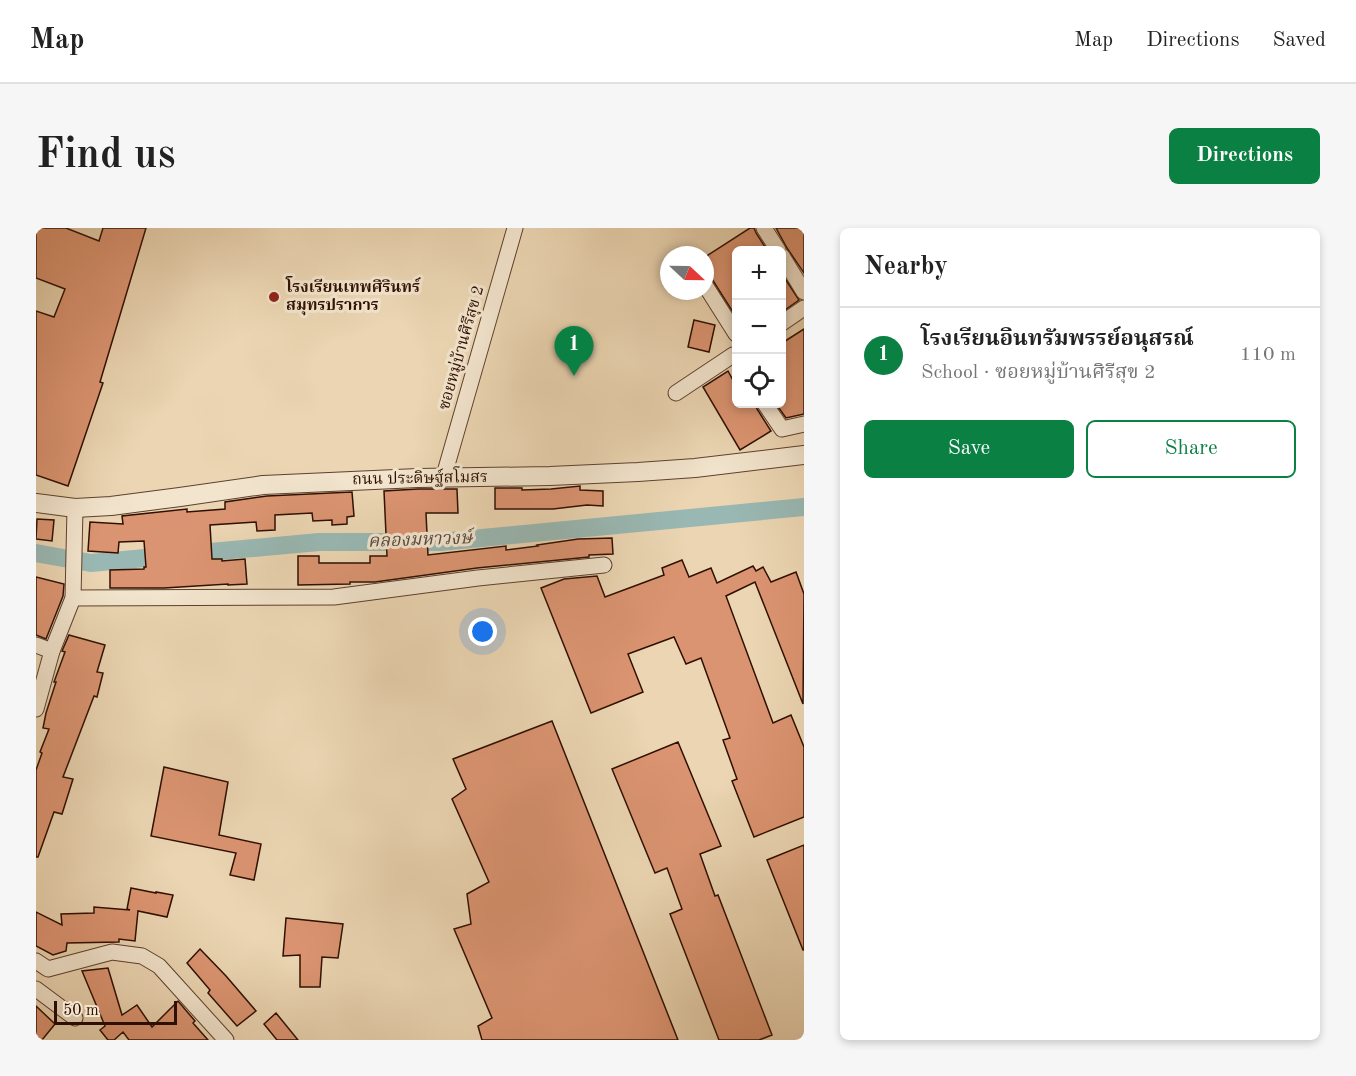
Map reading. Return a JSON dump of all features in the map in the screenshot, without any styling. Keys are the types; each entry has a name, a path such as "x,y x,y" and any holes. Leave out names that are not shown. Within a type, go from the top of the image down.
{"street":[{"name":"ซอยหมู่บ้านศิรีสุข 2","path":"443,479 515,228"},
{"path":"764,228 775,246"},
{"path":"786,263 804,292"},
{"path":"714,299 732,328"},
{"path":"786,321 803,311"},
{"path":"676,393 732,358"},
{"path":"768,408 782,429 804,424"},
{"name":"ถนน ประดิษฐ์สโมสร","path":"36,503 75,508 263,485 638,472 695,468 804,455"},
{"path":"36,709 52,651 73,595 75,508"},
{"path":"73,595 324,598 478,578 604,565"},
{"path":"36,645 52,651"},
{"path":"36,984 42,965 112,952 142,956 159,966 226,1040"},
{"path":"36,989 75,1018"}],"building":[{"path":"36,228 66,228 99,241 103,228 146,228 100,382 103,383 68,486 36,475 36,311 54,317 65,289 36,278"},
{"path":"750,228 754,228 764,246 732,246 732,311 714,282 714,251"},
{"path":"776,228 804,228 804,273 787,248"},
{"path":"786,280 799,300 786,309"},
{"path":"694,320 715,325 709,352 688,347"},
{"path":"804,329 804,414 786,418 779,408 786,408 786,340"},
{"path":"728,371 732,378 732,408 757,408 771,431 740,450 703,387"},
{"path":"580,486 580,490 603,491 603,506 495,509 495,488 522,488 522,490"},
{"path":"457,489 458,513 426,513 428,555 506,546 506,550 578,539 612,538 613,554 477,568 375,582 298,585 298,556 319,556 319,563 370,563 370,556 387,556 384,491"},
{"path":"352,492 354,516 347,517 347,524 332,525 332,520 313,521 312,513 275,515 275,530 257,531 256,522 210,525 212,559 222,559 222,561 245,559 247,584 110,588 110,570 144,569 146,567 144,541 119,542 118,553 88,551 90,522 123,524 122,516 187,509 187,512 225,509 225,502 267,496"},
{"path":"37,519 54,520 52,541 36,539"},
{"path":"682,560 689,577 711,568 717,583 753,566 756,571 763,567 771,582 796,572 804,594 803,704 755,582 726,596 773,723 791,715 804,747 804,817 754,837 732,781 737,779 723,740 730,738 701,658 686,664 674,637 628,654 643,692 591,713 541,588 564,579 597,576 605,597 664,575 662,568"},
{"path":"36,577 64,584 63,596 46,639 36,635"},
{"path":"69,635 105,645 97,672 103,673 97,697 94,696 63,777 73,779 62,814 54,812 38,857 36,857 36,770 49,729 43,728 46,713 65,652 62,651"},
{"path":"552,721 678,1040 482,1040 478,1026 492,1018 454,929 471,924 467,894 489,882 452,799 466,789 453,759"},
{"path":"678,742 721,846 700,854 772,1035 759,1040 719,1040 670,914 682,909 667,868 655,873 612,769"},
{"path":"164,767 228,782 219,835 261,844 254,880 230,875 236,853 151,836"},
{"path":"804,845 804,950 803,950 767,860"},
{"path":"131,888 173,895 167,917 138,911 135,941 119,939 119,942 67,943 66,951 53,955 36,946 36,912 62,925 61,914 94,913 94,907 130,910 127,909"},
{"path":"286,918 343,924 338,958 322,957 320,987 300,987 300,955 283,956"},
{"path":"200,949 256,1011 237,1026 208,993 210,990 187,963"},
{"path":"108,968 122,1015 137,1005 152,1027 178,1001 208,1040 129,1040 123,1032 114,1040 108,1040 100,1030 105,1026 82,971"},
{"path":"36,1006 55,1024 42,1040 36,1040"},
{"path":"276,1013 298,1040 277,1040 264,1024"}],"waterway":[{"name":"คลองมหาวงษ์","path":"36,553 91,563 319,542 440,542 804,507"}],"place":[{"name":"โรงเรียนเทพศิรินทร์ สมุทรปราการ","path":"274,297"},
{"name":"โรงเรียนอินทรัมพรรย์อนุสรณ์","path":"574,376"}]}
